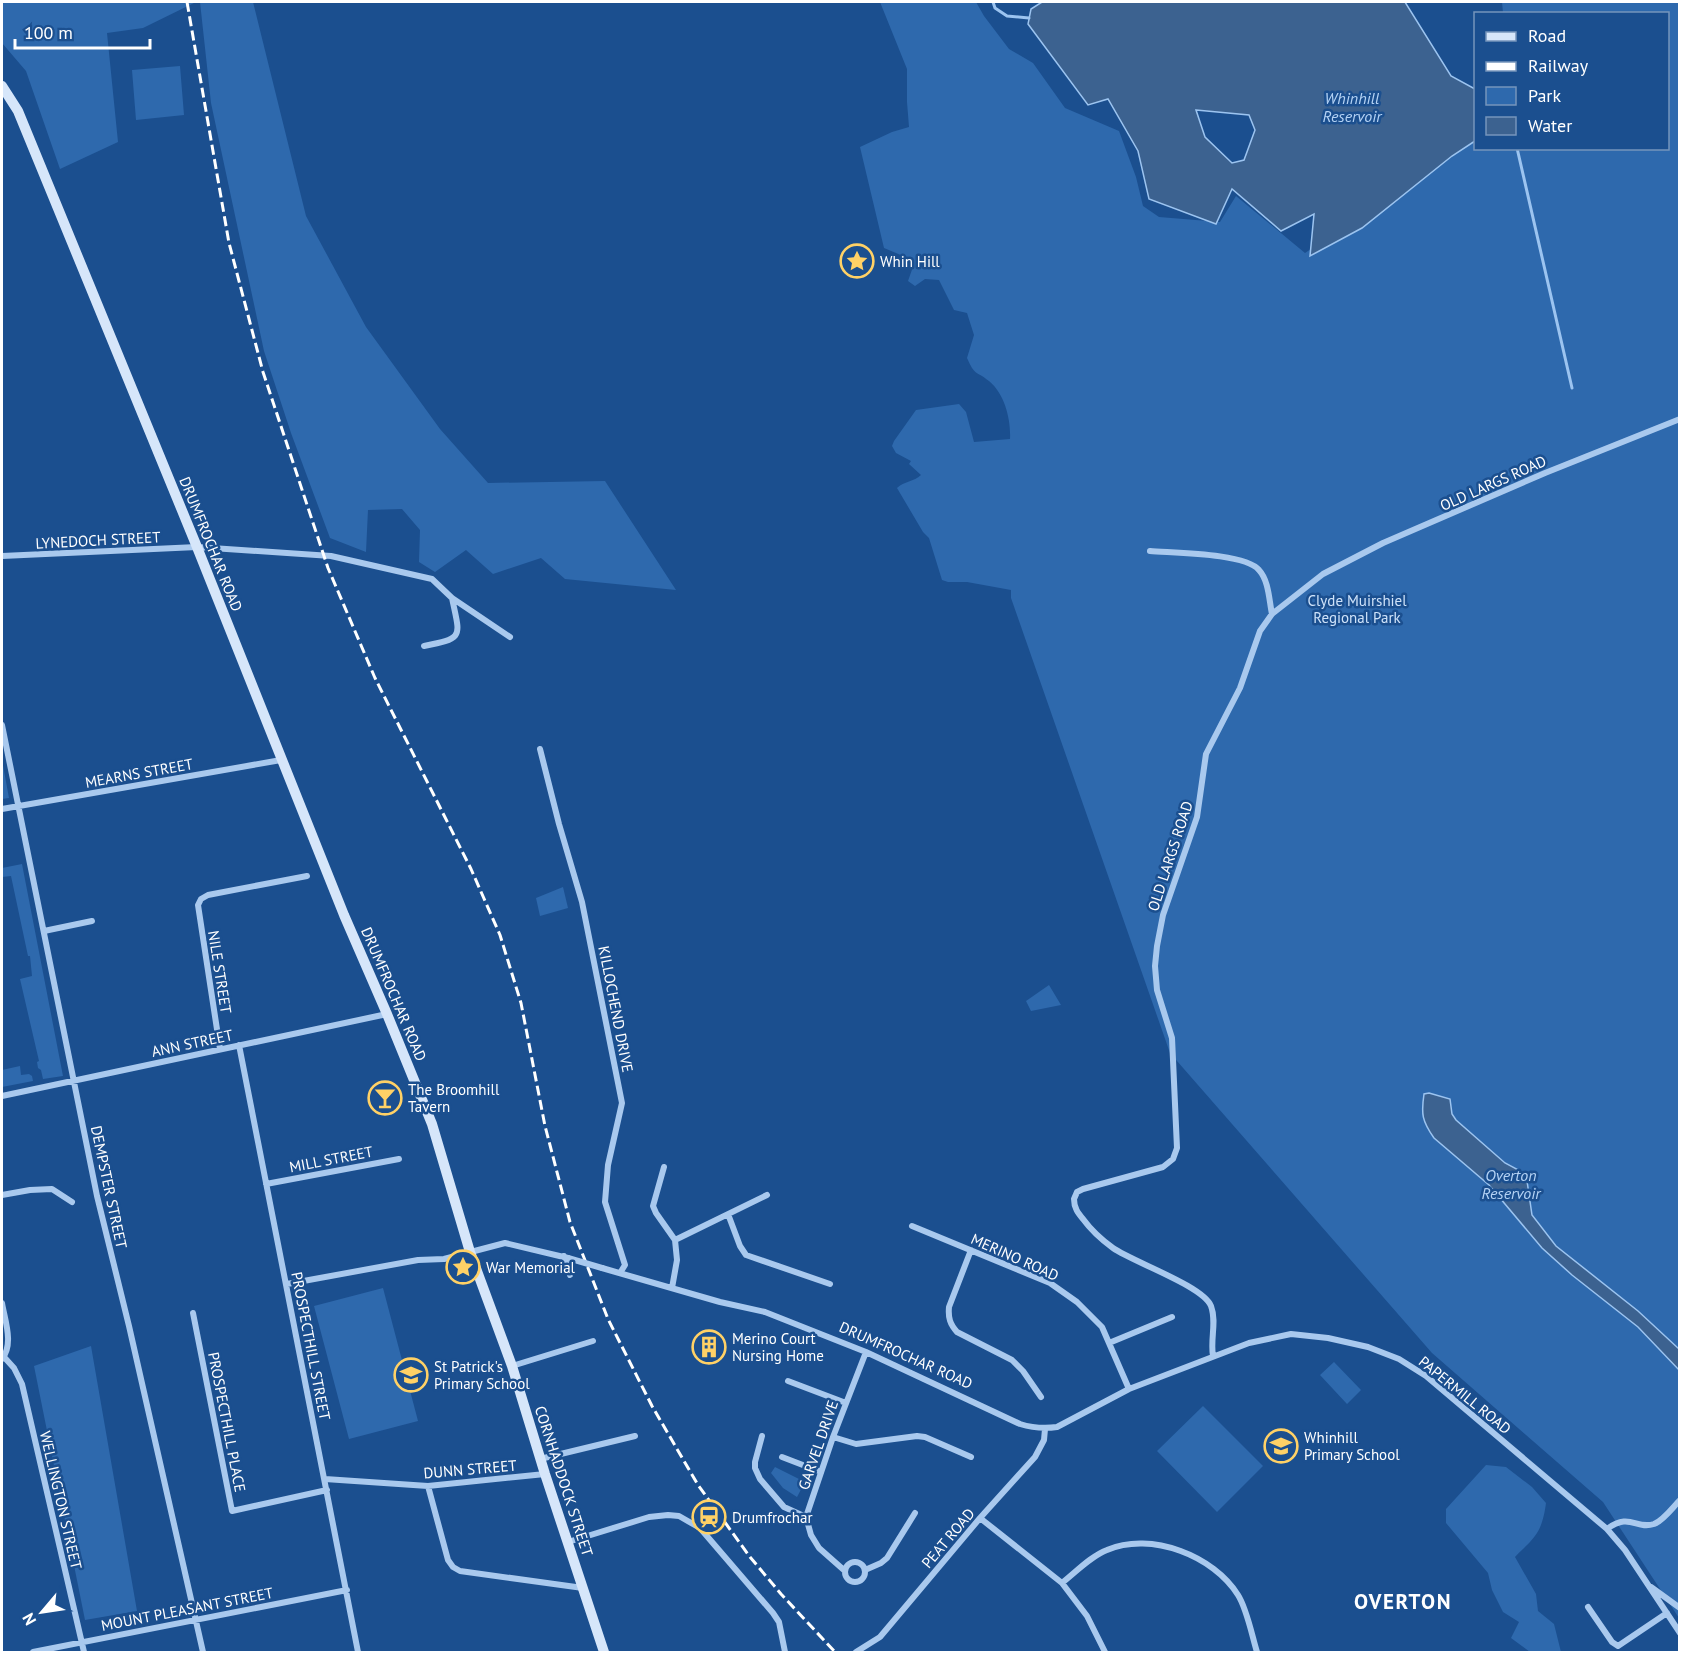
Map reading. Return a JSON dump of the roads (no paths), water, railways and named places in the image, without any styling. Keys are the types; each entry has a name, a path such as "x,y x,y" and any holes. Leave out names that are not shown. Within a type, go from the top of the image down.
{"main road":[{"name":"DRUMFROCHAR ROAD","path":"2,86 18,111 344,915 432,1124 471,1252"},
{"name":"CORNHADDOCK STREET","path":"471,1252 512,1366 604,1653"}],"street":[{"name":"OLD LARGS ROAD","path":"1213,1356 1211,1344 1214,1324 1210,1305 1199,1293 1114,1249 1089,1227 1076,1209 1074,1199 1077,1192 1083,1189 1163,1167 1173,1158 1177,1148 1172,1038 1157,990 1155,966 1157,946 1163,915 1197,817 1206,754 1240,688 1260,631 1272,614 1323,574 1383,543 1545,473 1680,419"},
{"name":"LYNEDOCH STREET","path":"2,556 196,547 331,556 432,579 452,598 510,637"},
{"path":"1150,552 1240,559 1249,563 1258,568 1264,579 1272,614"},
{"path":"424,646 451,641 454,637 458,628 452,598"},
{"name":"DEMPSTER STREET","path":"2,725 97,1196 203,1653"},
{"name":"KILLOCHEND DRIVE","path":"540,749 582,902 622,1103 608,1165 605,1202 625,1265 620,1273"},
{"name":"MEARNS STREET","path":"2,809 281,760"},
{"name":"NILE STREET","path":"220,1049 198,906 201,899 208,895 307,876"},
{"path":"44,931 92,921"},
{"name":"ANN STREET","path":"2,1096 387,1014"},
{"name":"PROSPECTHILL STREET","path":"239,1045 358,1653"},
{"name":"MILL STREET","path":"267,1184 399,1159"},
{"path":"664,1167 653,1206 675,1240 676,1260 672,1288"},
{"path":"2,1195 52,1189 72,1202"},
{"path":"675,1240 767,1195"},
{"path":"728,1214 740,1246 746,1255 830,1284"},
{"name":"MERINO ROAD","path":"912,1226 1050,1283 1077,1302 1102,1327 1129,1389"},
{"name":"DRUMFROCHAR ROAD","path":"471,1252 505,1243 566,1257 720,1302 765,1312 866,1352 1020,1424 1045,1429"},
{"path":"971,1250 949,1307 948,1316 951,1326 957,1332 1012,1360 1023,1371 1041,1397"},
{"path":"287,1284 471,1252"},
{"path":"566,1257 570,1275"},
{"name":"WELLINGTON STREET","path":"2,1303 9,1342 8,1350 3,1358 14,1368 22,1384 84,1653"},
{"name":"PROSPECTHILL PLACE","path":"193,1313 232,1511 327,1490"},
{"path":"1109,1343 1172,1317"},
{"name":"PAPERMILL ROAD","path":"1213,1356 1249,1343 1291,1334 1328,1338 1368,1347 1399,1359 1426,1376 1607,1529 1625,1550 1680,1633"},
{"path":"512,1366 593,1341"},
{"name":"GARVEL DRIVE","path":"806,1517 833,1437 866,1352"},
{"path":"1045,1429 1057,1427 1129,1389 1213,1356"},
{"path":"788,1381 846,1403"},
{"name":"PEAT ROAD","path":"856,1653 880,1636 980,1518 1035,1458 1044,1440 1045,1429"},
{"path":"540,1459 635,1436"},
{"path":"762,1436 755,1462 760,1479 784,1507 806,1517 811,1535 819,1548 844,1571 847,1579 855,1582 863,1578 865,1570 862,1564 855,1561 849,1563 844,1571"},
{"path":"833,1437 856,1444 917,1436 925,1437 971,1457"},
{"path":"782,1457 821,1472"},
{"name":"DUNN STREET","path":"325,1479 428,1486 545,1474"},
{"path":"428,1486 448,1560 453,1567 460,1571 583,1588"},
{"path":"1607,1529 1616,1522 1622,1521 1655,1524 1680,1500"},
{"path":"865,1570 887,1558 915,1513"},
{"path":"568,1542 649,1518 679,1516 700,1528 773,1612 779,1622 785,1653"},
{"path":"980,1518 1062,1583 1087,1616 1106,1653"},
{"path":"1062,1583 1106,1550 1129,1544 1150,1543 1186,1553 1214,1569 1239,1597 1257,1653"},
{"path":"1648,1585 1680,1608"},
{"name":"MOUNT PLEASANT STREET","path":"33,1653 347,1590"},
{"path":"1588,1607 1612,1642 1618,1646 1667,1613"}],"water":[{"name":"Whinhill Reservoir","path":"1042,2 1405,2 1451,76 1474,88 1474,142 1452,156 1362,228 1310,256 1314,214 1281,231 1232,189 1216,224 1149,199 1138,151 1108,99 1088,105 1028,24 1031,9","holes":["1196,110 1249,115 1255,130 1244,160 1232,163 1205,137"]},
{"name":"Overton Reservoir","path":"1429,1093 1450,1099 1452,1114 1456,1120 1505,1163 1526,1174 1532,1215 1556,1246 1638,1311 1679,1349 1679,1370 1638,1327 1542,1248 1489,1185 1434,1138 1427,1127 1423,1112 1424,1094"}],"waterway":[{"path":"993,2 995,8 1007,16 1029,18"},
{"path":"1517,150 1572,388"}],"railway":[{"path":"187,2 229,243 263,372 328,568 375,678 471,869 500,935 521,1003 545,1126 570,1222 608,1319 652,1406 698,1485 750,1557 835,1652"}],"place":[{"name":"Whin Hill","path":"857,261"},
{"name":"The Broomhill Tavern","path":"385,1098"},
{"name":"War Memorial","path":"463,1267"},
{"name":"Merino Court Nursing Home","path":"709,1347"},
{"name":"St Patrick's Primary School","path":"411,1375"},
{"name":"Whinhill Primary School","path":"1281,1446"},
{"name":"Drumfrochar","path":"709,1517"}],"district":[{"name":"OVERTON","path":"1403,1601"}],"park label":[{"name":"Clyde Muirshiel Regional Park","path":"1357,608"}]}
